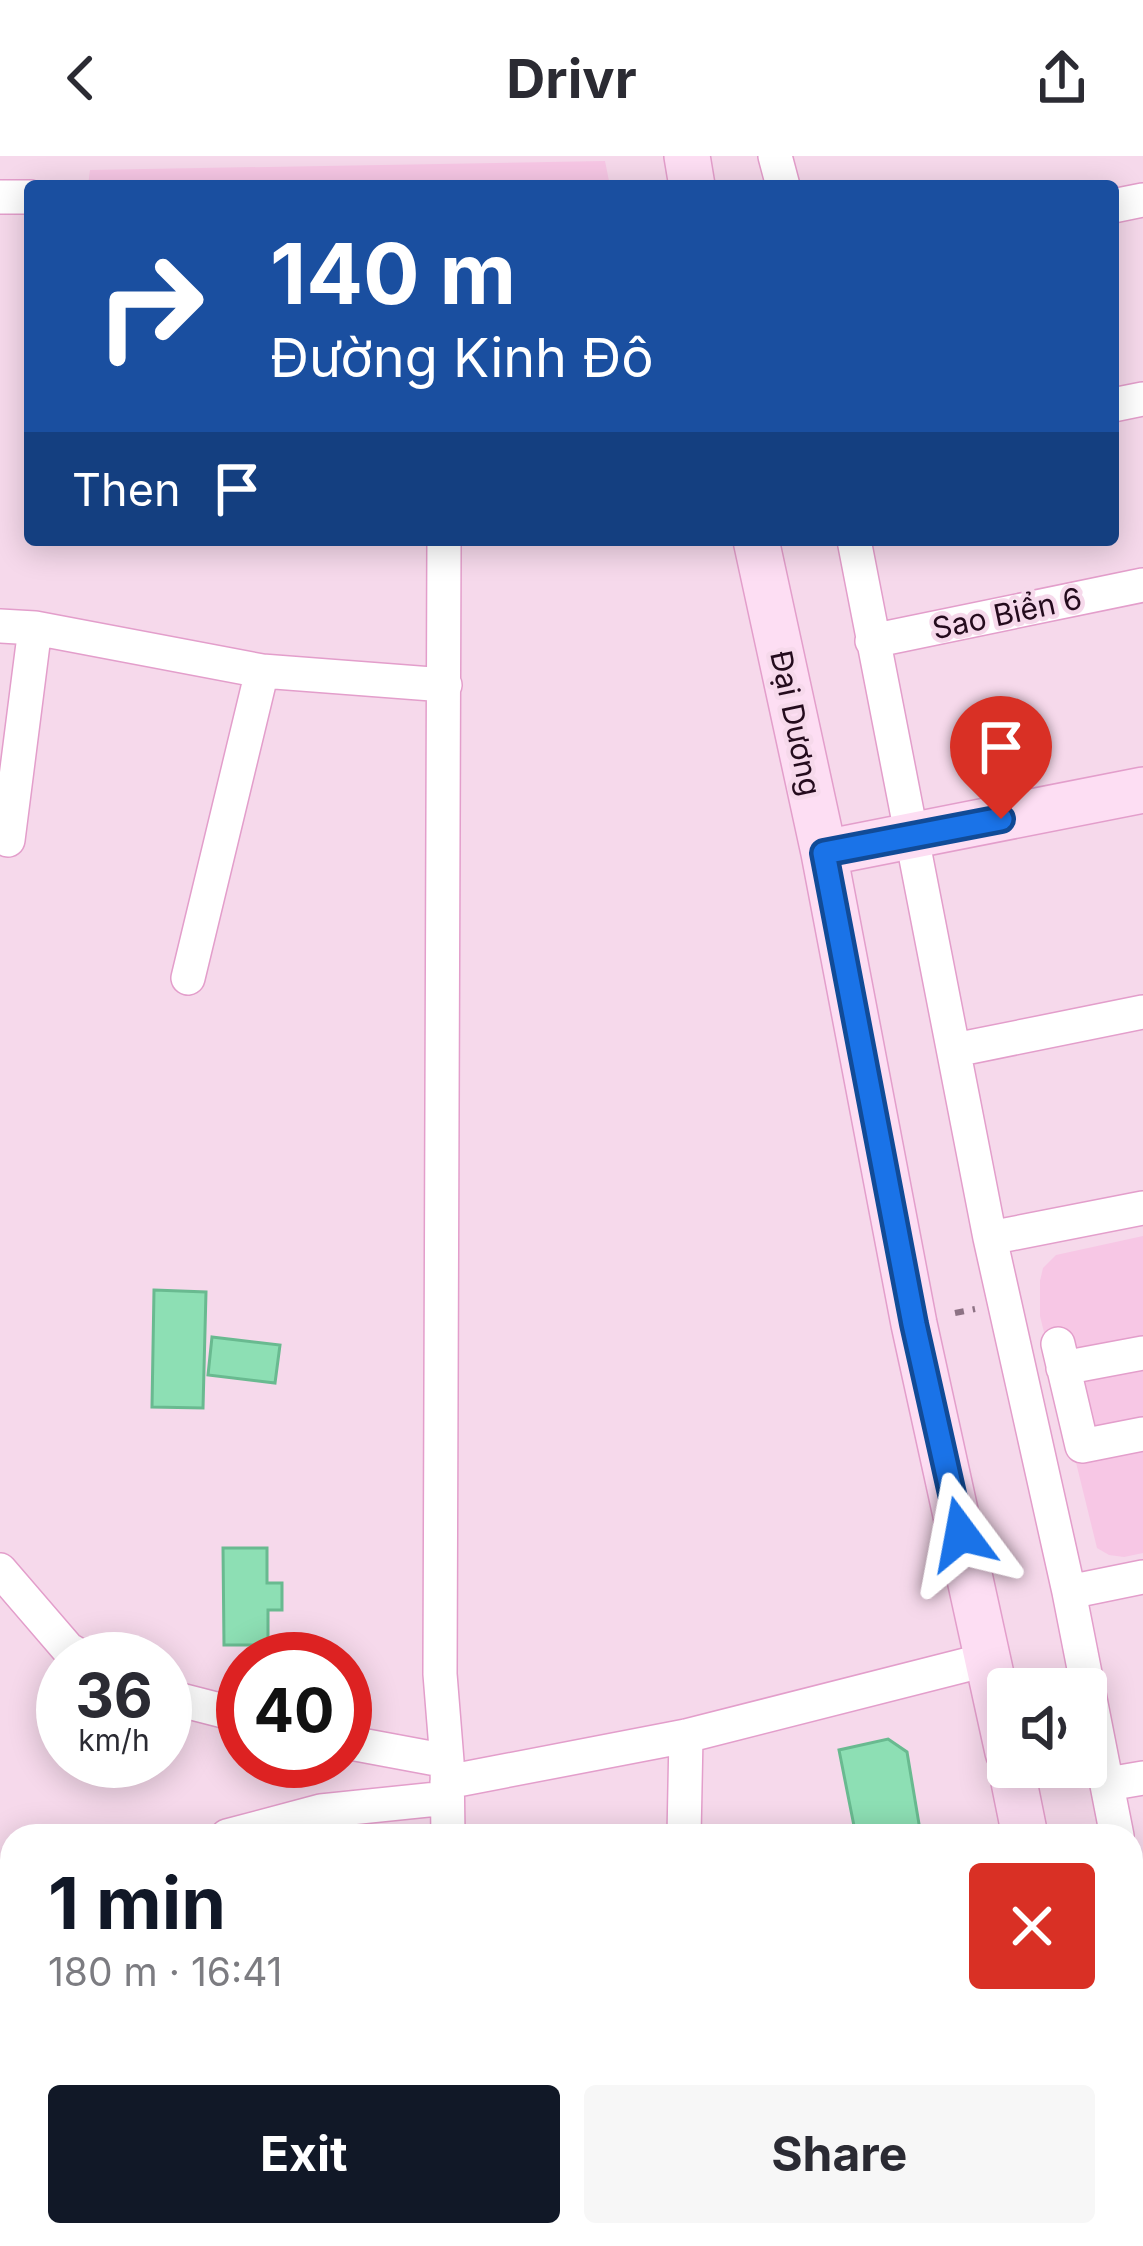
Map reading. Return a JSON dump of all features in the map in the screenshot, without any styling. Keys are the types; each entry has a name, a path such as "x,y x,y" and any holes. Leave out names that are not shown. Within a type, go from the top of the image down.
{"street":[{"path":"444,546 440,1674 448,1824"},
{"name":"Đại Dương","path":"758,546 824,853 914,1324 991,1668"},
{"path":"855,546 990,1238 1115,1824"},
{"name":"Sao Biển 6","path":"872,641 1143,585"},
{"path":"0,626 35,628 262,671 445,685"},
{"path":"8,840 35,628"},
{"path":"188,978 262,671"},
{"path":"824,853 1143,790"},
{"path":"955,1049 1143,1012"},
{"path":"990,1238 1143,1208"},
{"path":"1143,1353 1060,1356 1085,1459 1143,1434"},
{"path":"0,1570 53,1632"},
{"path":"1069,1592 1143,1577"},
{"path":"272,1824 447,1780 686,1736 989,1659"},
{"path":"684,1824 686,1736"},
{"path":"372,1752 447,1780"},
{"path":"1108,1784 1143,1778"},
{"path":"1015,1788 1023,1824"}],"shaded area":[{"path":"605,161 609,180 89,180 90,170"},
{"path":"1143,1236 1143,1553 1124,1557 1097,1548 1040,1316 1040,1281 1043,1268 1056,1255"}],"building":[{"path":"154,1290 206,1292 203,1408 152,1407"},
{"path":"212,1337 280,1345 275,1383 208,1375"},
{"path":"223,1548 267,1548 267,1583 282,1583 282,1610 268,1610 268,1632 224,1632"},
{"path":"888,1739 907,1752 919,1824 854,1824 839,1750"}],"route":[{"path":"961,1534 914,1324 824,853 1001,819"}]}
